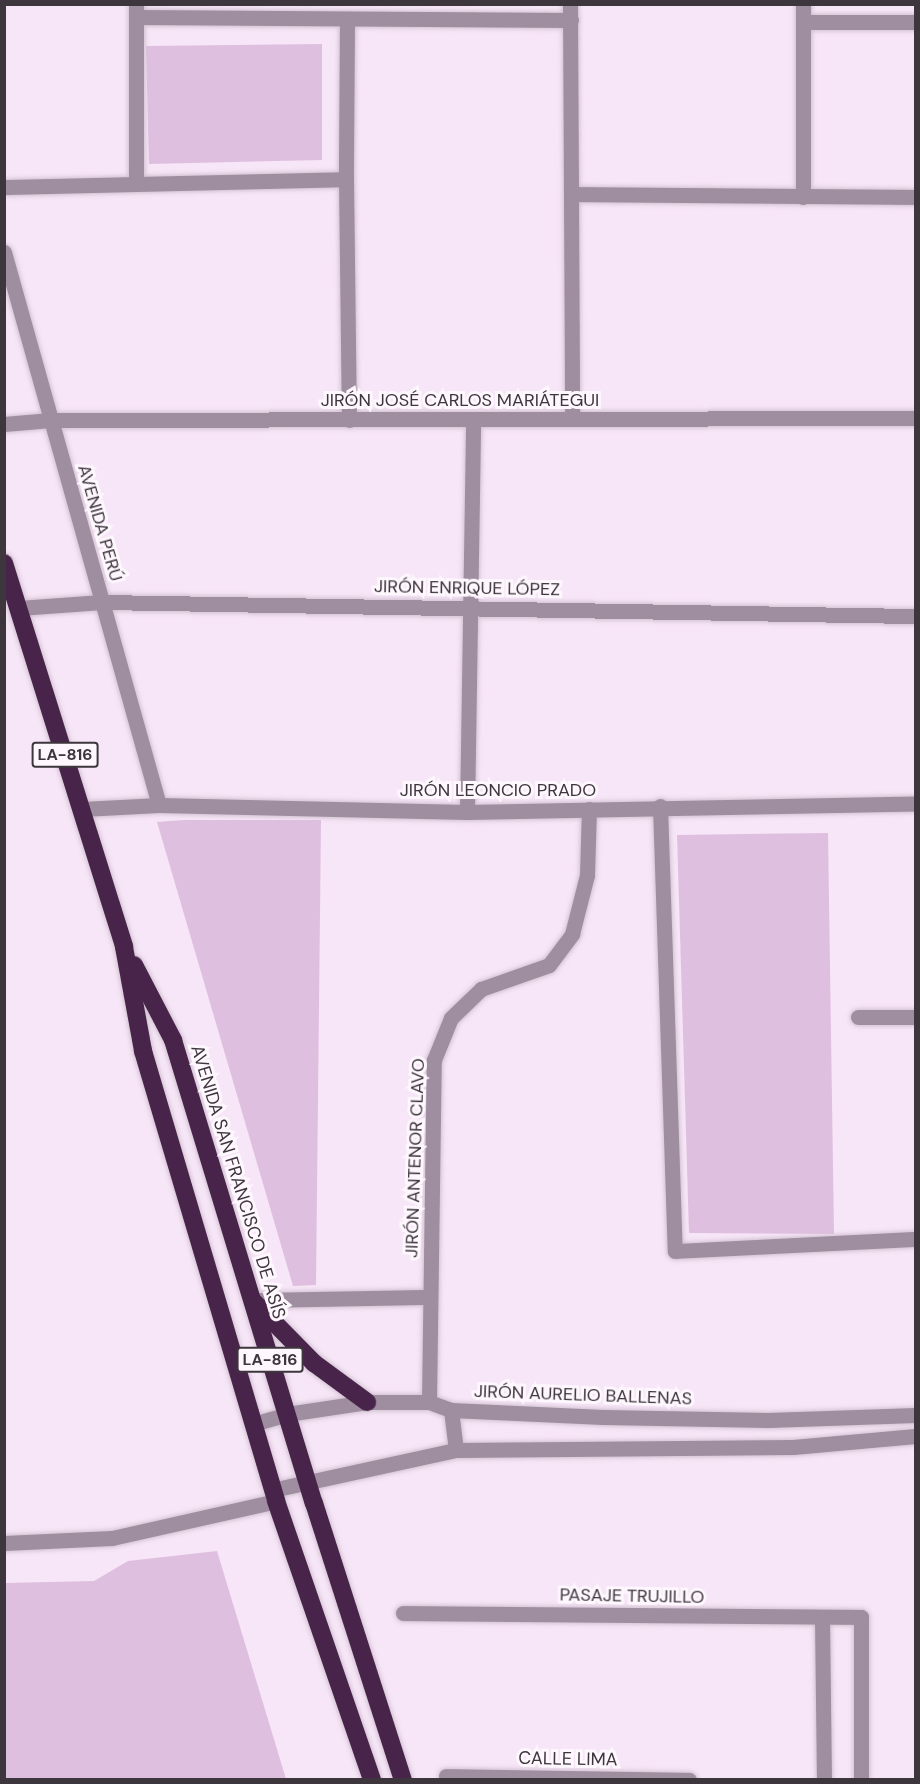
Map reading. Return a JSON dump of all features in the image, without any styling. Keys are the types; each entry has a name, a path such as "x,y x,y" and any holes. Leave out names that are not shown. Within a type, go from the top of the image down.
{"highway":[{"name":"AVENIDA SAN FRANCISCO DE ASÍS","path":"4,563 124,947 143,1051 274,1495 372,1779"},
{"name":"AVENIDA SAN FRANCISCO DE ASÍS","path":"124,947 173,1040 287,1414 403,1779"},
{"path":"252,1300 314,1363 367,1402"}],"street":[{"path":"803,4 803,197"},
{"path":"136,183 136,11 347,19 570,12 572,419"},
{"path":"347,19 349,420"},
{"path":"803,21 915,22"},
{"path":"4,187 346,179"},
{"path":"571,194 915,197"},
{"name":"AVENIDA PERÚ","path":"4,252 159,805"},
{"path":"915,418 915,430"},
{"name":"JIRÓN JOSÉ CARLOS MARIÁTEGUI","path":"4,424 51,420 915,418"},
{"path":"467,812 473,419"},
{"name":"JIRÓN ENRIQUE LÓPEZ","path":"19,608 102,602 915,616"},
{"name":"JIRÓN LEONCIO PRADO","path":"82,808 159,805 467,812 660,806 915,803"},
{"path":"660,806 675,1251 915,1239"},
{"name":"JIRÓN ANTENOR CLAVO","path":"429,1402 434,1060 451,1018 481,989 549,965 572,934 586,875 589,809"},
{"path":"858,1017 915,1017"},
{"path":"252,1300 430,1297"},
{"name":"JIRÓN AURELIO BALLENAS","path":"253,1424 287,1414 367,1402 429,1402 451,1410 768,1420 915,1415"},
{"path":"451,1410 456,1450"},
{"path":"4,1543 112,1538 274,1495 308,1481 456,1450 793,1447 915,1436"},
{"name":"PASAJE TRUJILLO","path":"403,1612 861,1617 861,1779"},
{"path":"822,1618 824,1779"},
{"name":"CALLE LIMA","path":"446,1776 689,1779"}],"shaded area":[{"path":"322,44 322,160 149,164 146,46"},
{"path":"321,820 316,1285 293,1286 157,822"},
{"path":"828,833 834,1234 689,1233 677,835"},
{"path":"217,1551 286,1779 5,1779 5,1583 94,1581 128,1561"}]}
